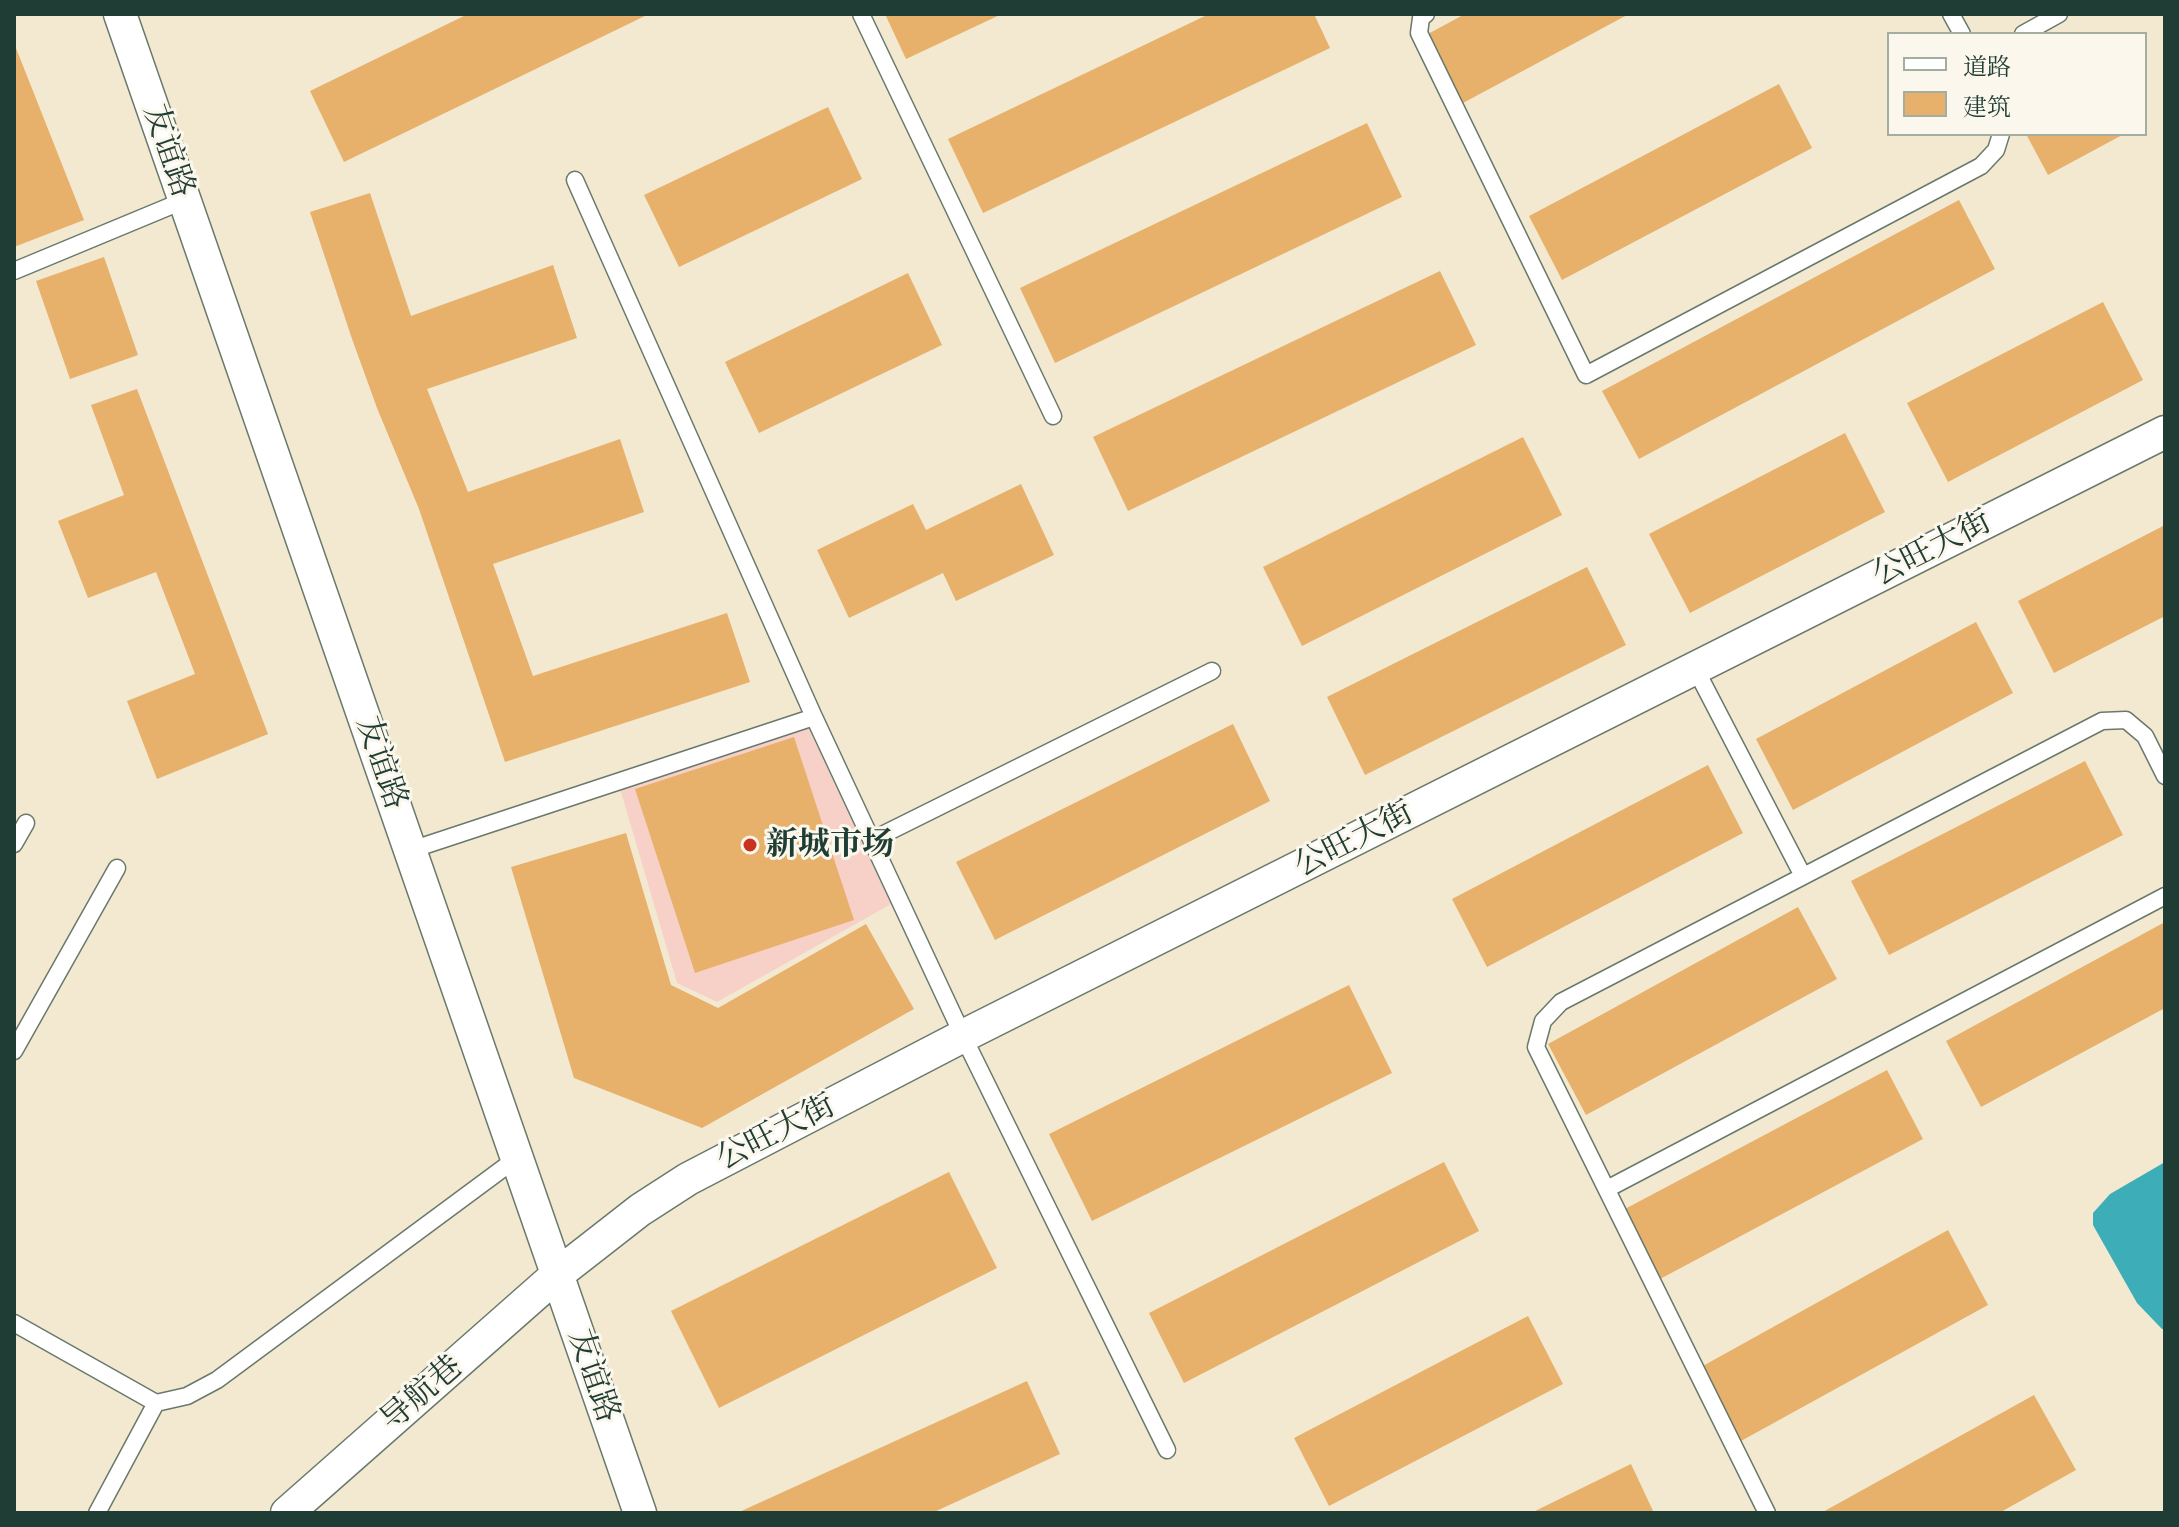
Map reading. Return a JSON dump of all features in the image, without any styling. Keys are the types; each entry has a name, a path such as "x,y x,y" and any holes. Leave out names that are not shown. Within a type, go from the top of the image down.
{"street":[{"name":"友谊路","path":"120,14 640,1513"},
{"name":"公旺大街","path":"558,1274 640,1210 688,1179 963,1036 2165,432"},
{"name":"导航巷","path":"287,1513 558,1274"}],"lane":[{"path":"861,14 1053,416"},
{"path":"1426,14 1421,18 1419,33 1586,375 1981,166 1996,150 2000,136"},
{"path":"1951,14 1961,32"},
{"path":"2027,32 2059,14"},
{"path":"575,180 814,717 963,1036 1167,1450"},
{"path":"14,271 185,200"},
{"path":"1695,668 1803,876"},
{"path":"872,840 1212,671"},
{"path":"411,850 814,717"},
{"path":"1767,1513 1536,1047 1543,1021 1561,1002 2102,721 2126,720 2145,736 2165,776"},
{"path":"14,844 26,823"},
{"path":"14,1051 117,868"},
{"path":"1607,1189 2165,896"},
{"path":"14,1323 156,1403 187,1396 217,1380 517,1158"},
{"path":"97,1513 156,1403"}],"shaded area":[{"name":"新城市场","path":"807,725 891,904 717,1002 677,983 619,785"}],"water":[{"path":"2165,1162 2165,1329 2162,1329 2137,1303 2093,1225 2093,1213 2110,1194"}],"building":[{"path":"468,14 649,14 344,162 310,91"},
{"path":"885,14 1002,14 906,59"},
{"path":"1209,14 1314,14 1330,48 983,213 948,139"},
{"path":"1465,14 1629,14 1463,103 1426,35"},
{"path":"14,43 84,220 14,247"},
{"path":"1779,84 1812,148 1562,280 1529,216"},
{"path":"828,107 862,179 679,267 644,195"},
{"path":"1367,123 1402,197 1055,363 1020,288"},
{"path":"2027,136 2120,136 2048,175"},
{"path":"370,193 411,316 553,265 577,338 427,389 468,492 620,439 644,512 493,564 533,676 727,613 750,682 505,762 419,509 377,408 310,212"},
{"path":"1959,200 1995,269 1639,459 1602,391"},
{"path":"104,257 138,355 70,379 36,281"},
{"path":"1440,271 1476,345 1128,511 1093,437"},
{"path":"908,273 942,345 759,433 725,362"},
{"path":"2103,302 2143,380 1948,482 1907,403"},
{"path":"137,389 268,734 157,779 127,701 195,674 156,572 88,598 58,521 124,495 91,405"},
{"path":"1845,433 1885,512 1690,613 1649,534"},
{"path":"1523,437 1562,515 1302,646 1263,567"},
{"path":"1021,484 1054,555 956,601 943,573 849,618 817,550 913,504 926,530"},
{"path":"2165,525 2165,616 2054,673 2018,601"},
{"path":"1587,567 1626,645 1365,775 1327,697"},
{"path":"1976,622 2013,693 1793,810 1756,739"},
{"path":"1233,724 1270,801 995,940 956,862"},
{"name":"新城市场","path":"794,737 854,920 695,973 635,789"},
{"path":"2085,761 2123,835 1889,955 1851,881"},
{"path":"1708,765 1743,833 1487,967 1452,899"},
{"path":"626,833 671,985 718,1008 866,924 914,1009 702,1128 574,1078 511,867"},
{"path":"1798,907 1837,979 1586,1115 1548,1044"},
{"path":"2165,922 2165,1008 1981,1107 1946,1041"},
{"path":"1349,985 1392,1073 1092,1221 1049,1134"},
{"path":"1887,1070 1923,1139 1660,1279 1623,1210"},
{"path":"1444,1162 1479,1231 1184,1383 1149,1313"},
{"path":"949,1172 997,1268 719,1408 671,1311"},
{"path":"1948,1230 1988,1305 1741,1441 1701,1367"},
{"path":"1528,1316 1563,1384 1329,1506 1294,1438"},
{"path":"1027,1381 1060,1454 932,1513 737,1513"},
{"path":"2034,1395 2076,1470 1999,1513 1821,1513"},
{"path":"1631,1464 1654,1513 1531,1513"}],"place":[{"name":"新城市场","path":"750,845"}]}
